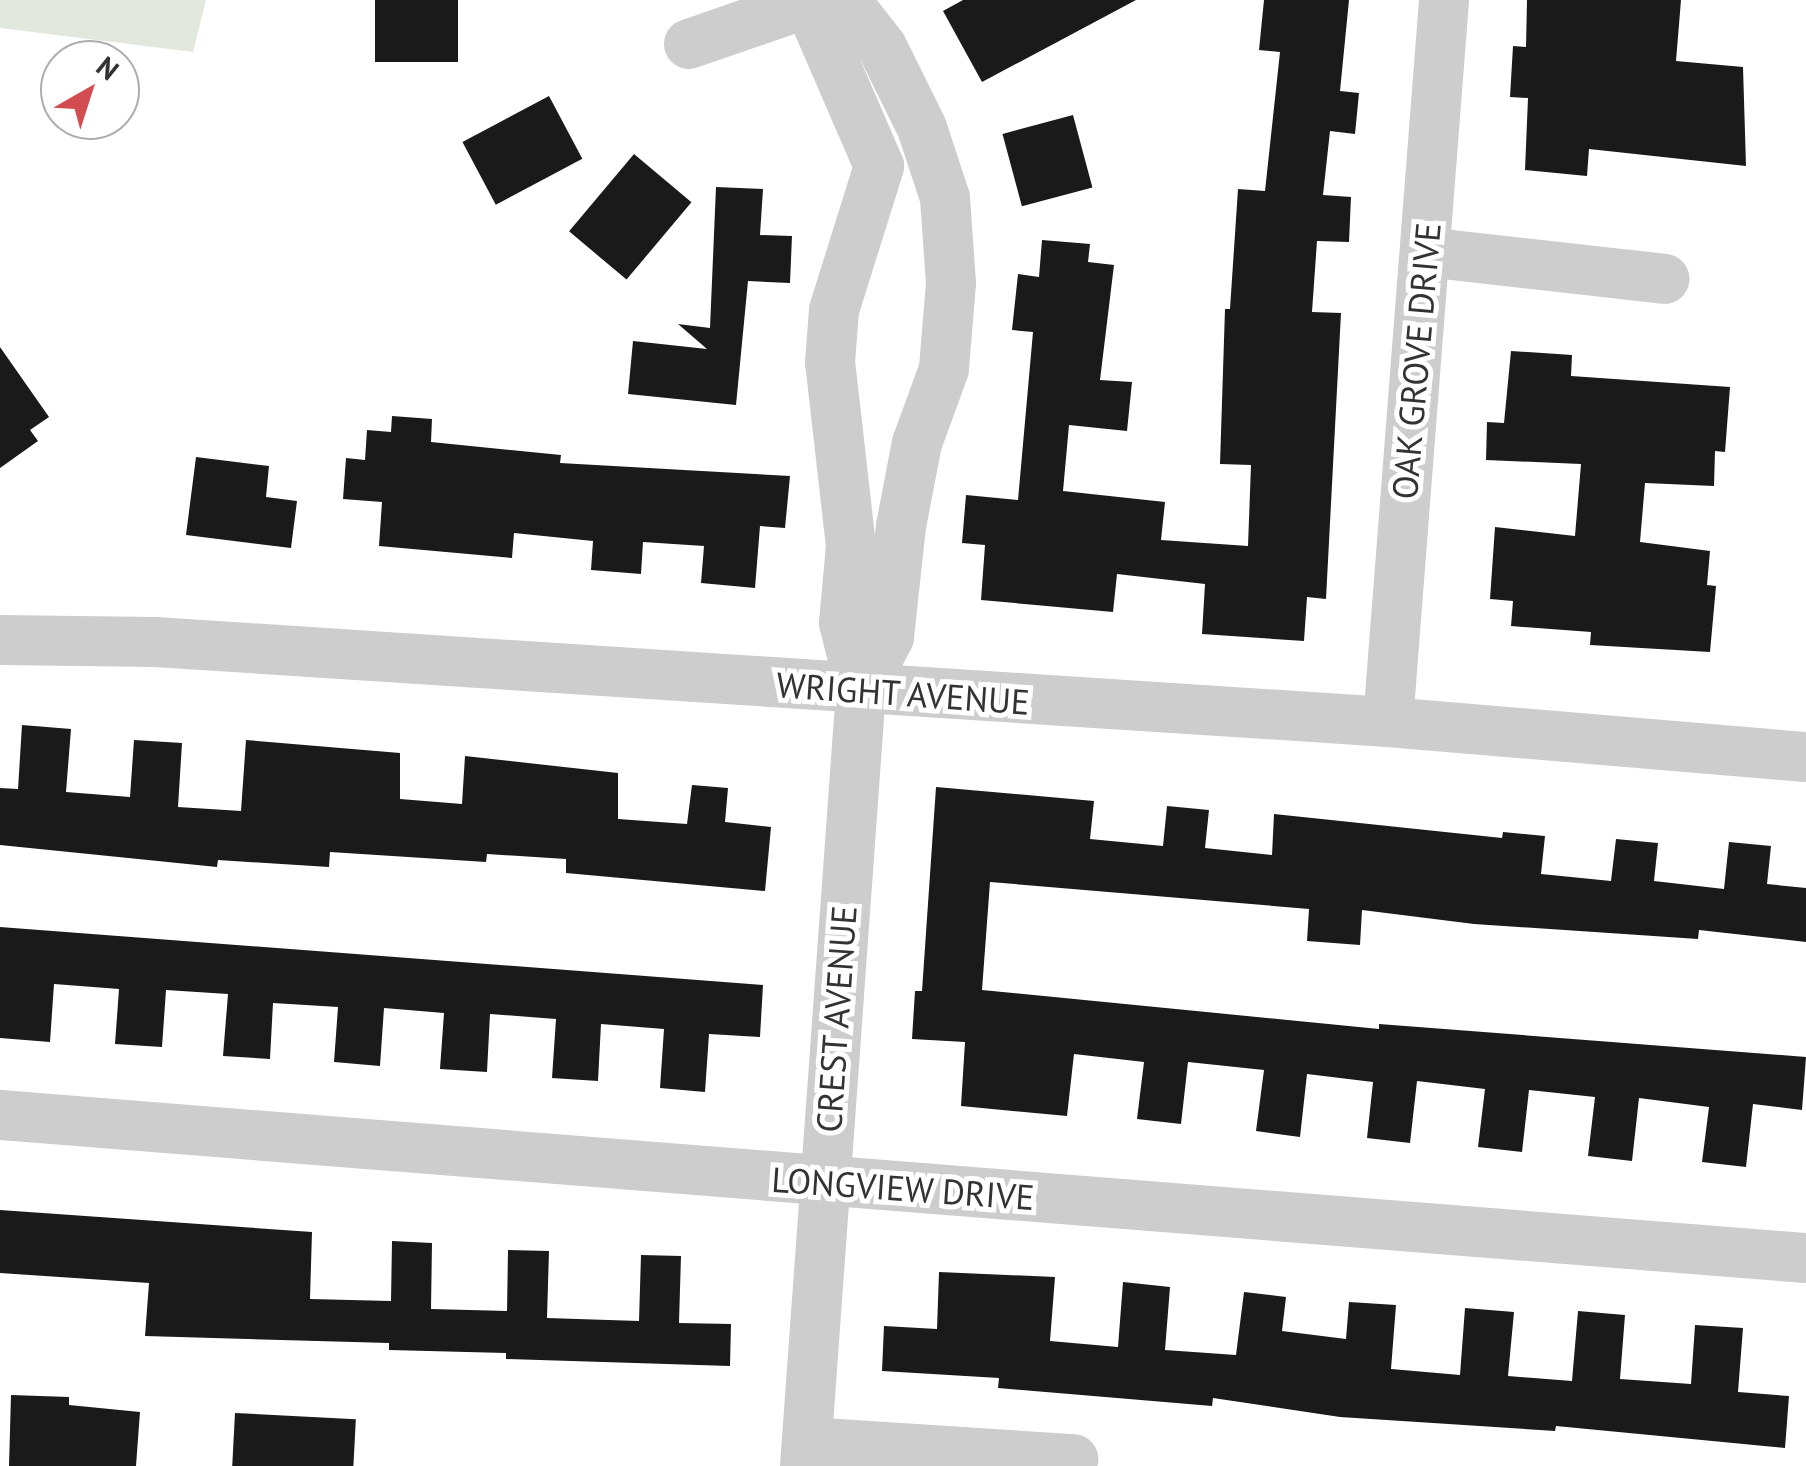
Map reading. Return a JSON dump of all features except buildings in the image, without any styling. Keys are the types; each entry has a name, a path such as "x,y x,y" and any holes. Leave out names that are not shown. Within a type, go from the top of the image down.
{"street":[{"name":"OAK GROVE DRIVE","path":"1388,722 1444,0"},
{"path":"689,44 823,1"},
{"name":"CREST AVENUE","path":"806,1454 860,691 844,622 850,546 846,473 834,426 830,363 834,310 879,166 823,1"},
{"name":"CREST AVENUE","path":"823,1 882,47 922,128 945,198 952,284 944,369 917,443 901,526 889,637 860,691"},
{"path":"1425,252 1664,279"},
{"name":"WRIGHT AVENUE","path":"0,640 156,642 860,691 1388,722 1806,757"},
{"name":"LONGVIEW DRIVE","path":"0,1116 1806,1258"},
{"path":"806,1454 1072,1459"}],"shaded area":[{"path":"0,0 206,0 193,52 140,45 140,40 96,40 0,28"}]}
